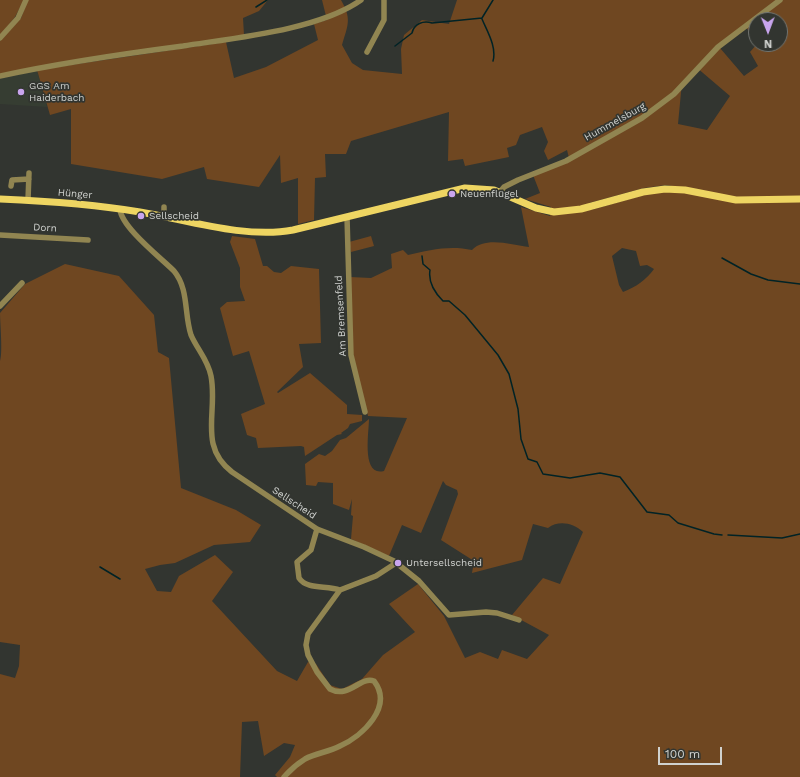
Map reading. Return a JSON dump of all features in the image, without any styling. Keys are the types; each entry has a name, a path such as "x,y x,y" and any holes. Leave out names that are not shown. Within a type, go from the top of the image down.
{"main road":[{"path":"120,209 238,230 267,233 293,230 460,188 481,188 500,192 543,210 561,212 581,209 646,191 665,189 685,190 736,200 800,199"},
{"name":"Hünger","path":"0,199 28,200 120,209"}],"street":[{"path":"0,38 18,18 26,0"},
{"path":"0,76 96,58 253,36 312,22 348,8 362,0"},
{"path":"367,52 384,20 384,0"},
{"name":"Hummelsburg","path":"500,192 514,182 566,161 637,122 674,94 718,47 780,0"},
{"path":"11,186 12,180 29,176 28,200"},
{"path":"164,207 164,216"},
{"name":"Sellscheid","path":"120,209 121,215 128,225 174,271 181,282 191,332 211,375 211,440 217,457 232,472 317,529 364,547 396,563 419,581 449,615 486,612 497,613 519,620"},
{"name":"Am Bremsenfeld","path":"347,217 351,355 365,412"},
{"name":"Dorn","path":"0,235 88,240"},
{"path":"0,306 22,283"},
{"name":"Sellscheid","path":"317,529 310,550 297,562 299,578 308,586 321,586 340,590"},
{"path":"284,777 305,759 327,752 352,740 367,727 377,714 380,699 378,688 374,681 367,680 350,689 339,692 330,689 317,672 307,651 307,638 310,630 329,607 340,590 385,572 396,563"}],"shaded area":[{"path":"0,0 24,0 15,17 0,36"},
{"path":"28,0 268,0 259,11 243,18 244,35 0,74 0,41 21,18"},
{"path":"322,0 341,0 348,17 342,45 352,63 363,70 402,74 401,49 404,35 422,20 449,24 457,0 800,0 800,197 741,198 666,185 644,188 589,203 591,210 654,192 682,192 727,201 800,201 800,777 277,777 275,775 290,757 295,745 284,743 264,756 258,721 242,722 240,777 0,777 0,674 15,678 19,666 20,645 0,642 0,313 25,284 65,264 119,276 154,315 158,352 169,358 181,488 236,510 261,525 250,542 214,545 175,563 145,569 157,591 171,592 179,576 215,555 233,572 212,601 277,671 297,681 308,662 316,664 330,685 342,689 362,679 383,655 415,632 389,604 418,584 444,616 465,658 480,652 498,659 502,650 527,659 549,635 512,615 543,578 560,584 583,532 575,526 561,523 548,528 533,524 522,560 472,573 474,561 441,540 458,494 457,490 446,485 443,481 421,533 402,525 389,556 351,539 353,516 351,515 352,499 349,510 333,504 333,483 318,482 316,486 306,485 305,464 319,454 325,456 332,451 340,440 346,438 369,419 369,461 372,467 377,471 384,471 407,418 368,416 353,354 350,277 371,278 392,268 391,254 403,250 408,255 448,248 472,250 484,243 491,242 529,247 521,207 550,216 551,207 525,199 540,193 533,175 569,158 567,150 548,160 544,151 548,142 542,127 520,135 516,145 507,148 509,157 465,166 463,159 448,161 449,112 351,141 346,154 325,154 326,177 315,178 314,220 298,224 298,178 281,183 280,155 259,187 207,179 204,167 162,179 71,164 71,109 50,115 37,70 226,42 234,78 266,67 318,40 314,24 327,20","holes":["696,67 730,96 707,130 678,124 682,82","622,248 636,251 640,266 647,265 654,269 648,277 640,283 623,292 619,285 612,256"]},
{"name":"GGS Am Haiderbach","path":"37,70 47,107 0,104 0,79"},
{"path":"232,236 255,239 263,266 267,266 274,272 281,273 291,266 319,269 321,343 299,344 303,367 277,392 278,393 310,373 347,405 347,414 362,415 362,421 350,424 348,428 341,433 342,434 337,435 305,456 304,447 301,446 258,448 256,438 247,435 241,414 265,404 249,351 233,356 220,308 227,302 245,301 240,287 240,268 230,242"},
{"path":"371,236 374,246 351,252 349,242"}],"waterway":[{"path":"256,7 267,0"},
{"path":"395,46 412,33 415,27 422,22 432,23 482,18 493,0"},
{"path":"482,19 493,45 493,61"},
{"path":"422,256 423,264 430,270 431,283 437,294 443,301 449,301 465,315 498,355 509,374 518,409 521,439 528,459 537,462 543,474 570,478 600,473 620,477 647,512 669,515 678,523 722,535"},
{"path":"722,258 751,274 768,280 800,284"},
{"path":"728,535 782,538 800,534"},
{"path":"100,567 120,579"}],"place":[{"name":"GGS Am Haiderbach","path":"21,92"},
{"name":"Neuenflügel","path":"452,194"},
{"name":"Sellscheid","path":"141,216"},
{"name":"Untersellscheid","path":"398,563"}]}
